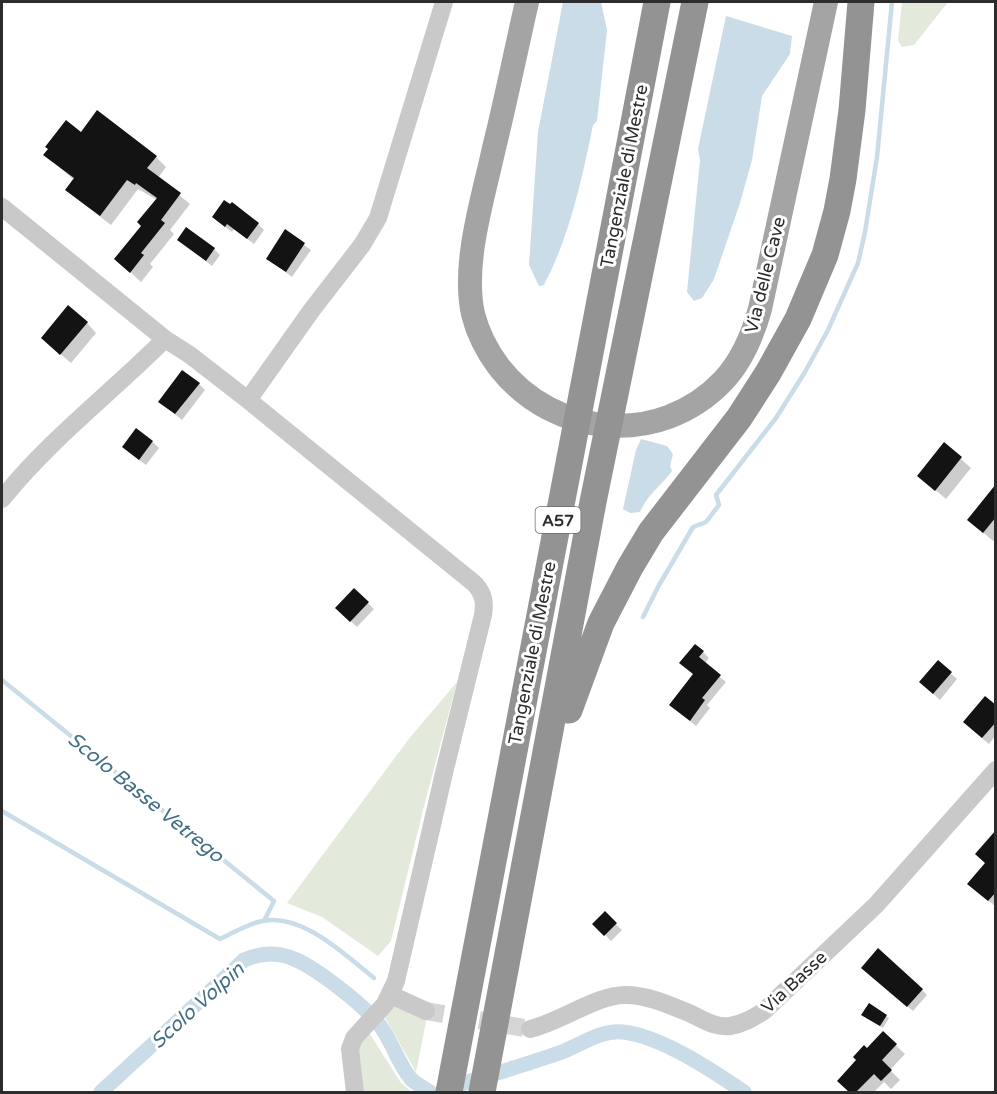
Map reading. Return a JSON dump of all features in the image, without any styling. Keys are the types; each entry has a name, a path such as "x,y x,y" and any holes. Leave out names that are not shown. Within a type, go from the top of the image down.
{"highway":[{"name":"Tangenziale di Mestre","path":"449,1092 657,2"},
{"name":"A57","path":"482,1092 593,502 695,2"},
{"name":"A57","path":"516,918 572,697 601,623 651,532 739,418 768,373 798,318 825,255 843,179 852,110 861,2"}],"main road":[{"name":"Via delle Cave","path":"526,2 474,246 470,289 478,332 498,364 518,388 536,402 556,413 586,423 616,426 640,424 662,418 691,405 709,394 726,378 746,348 757,321 826,2"}],"street":[{"path":"248,400 311,311 362,245 378,218 444,2"},
{"path":"2,207 165,339 190,355 248,400 476,584 483,596 483,615 396,981 388,1000 359,1032 350,1049 355,1092"},
{"path":"2,499 19,478 67,429 165,339"},
{"name":"Via Basse","path":"530,1029 560,1020 609,997 623,994 655,1000 713,1025 729,1026 748,1021 764,1011 876,905 996,770"},
{"path":"388,1000 426,1011"}],"shaded area":[{"path":"902,2 948,2 914,45 902,47 898,41"},
{"path":"457,682 391,941 378,956 322,917 287,903 408,740"},
{"path":"394,1004 427,1017 416,1072 383,1014"},
{"path":"368,1031 401,1083 412,1092 365,1092 358,1049"}],"water":[{"path":"563,2 601,2 607,30 597,121 593,125 580,186 553,266 544,285 539,286 529,265 538,132"},
{"path":"726,16 792,36 790,54 762,96 752,160 740,203 714,279 702,298 694,301 687,292 700,160 698,149"},
{"path":"641,439 667,446 673,454 670,466 672,471 650,496 640,512 630,513 623,509 636,450"}],"building":[{"path":"97,110 157,156 147,168 181,193 161,220 165,223 141,253 144,255 130,273 114,259 141,226 137,222 157,198 136,183 135,185 127,180 100,216 65,190 74,178 43,155 48,149 45,147 66,120 81,132"},
{"path":"224,200 230,204 232,202 259,223 247,239 227,224 225,227 212,217"},
{"path":"186,227 215,248 206,261 177,240"},
{"path":"285,229 305,243 286,272 266,259"},
{"path":"68,305 88,322 60,355 41,338"},
{"path":"182,370 200,383 175,414 158,402"},
{"path":"136,428 153,441 139,460 122,447"},
{"path":"944,442 962,457 935,491 917,476"},
{"path":"996,484 996,517 983,533 967,520"},
{"path":"354,588 369,602 350,622 335,608"},
{"path":"695,644 704,651 699,657 721,675 702,698 705,700 690,721 669,705 693,674 679,663"},
{"path":"938,660 952,672 933,694 919,682"},
{"path":"985,696 996,705 996,722 982,738 963,722"},
{"path":"996,830 996,892 988,901 967,884 985,863 975,854"},
{"path":"605,911 617,923 604,936 592,924"},
{"path":"878,948 923,989 907,1007 861,968"},
{"path":"869,1003 887,1015 880,1026 861,1015"},
{"path":"883,1031 897,1044 882,1060 892,1070 881,1081 874,1074 856,1092 849,1092 837,1081 856,1060 853,1057 864,1045 867,1048"}],"waterway":[{"path":"643,617 693,527 706,522 719,505 716,495 776,418 805,372 828,330 858,263 877,157 892,2"},
{"name":"Scolo Basse Vetrego","path":"2,680 274,901 264,921"},
{"path":"2,811 220,939 258,922 274,920 290,922 321,937 374,978"},
{"name":"Scolo Volpin","path":"101,1092 244,960 272,954 299,961 361,1006 383,1030 411,1079 430,1092"},
{"name":"Scolo Volpin","path":"446,1089 545,1058 598,1035 623,1032 654,1040 670,1047 744,1092"}],"tunnel":[{"path":"426,1011 530,1029"}]}
